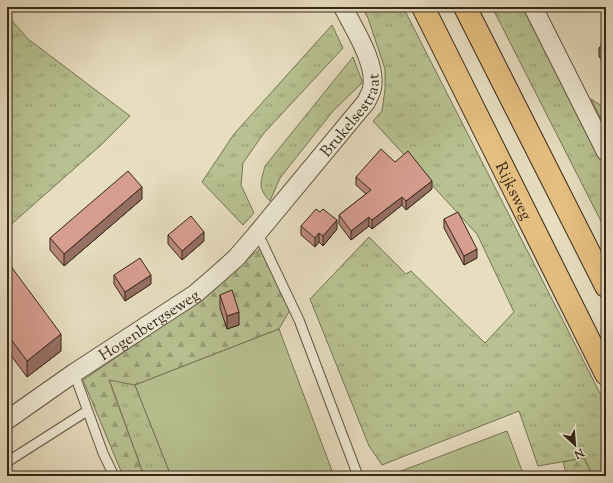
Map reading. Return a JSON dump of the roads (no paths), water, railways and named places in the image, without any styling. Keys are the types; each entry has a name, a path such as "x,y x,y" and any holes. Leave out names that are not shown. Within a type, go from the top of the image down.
{"highway":[{"name":"Rijksweg","path":"423,7 606,374"},
{"path":"465,7 606,286"}],"street":[{"name":"Brukelsestraat","path":"276,212 366,102 372,88 373,74 370,61 343,7"},
{"path":"533,7 606,152"},
{"name":"Hogenbergseweg","path":"7,420 74,373 195,294 236,258 276,212"}],"lane":[{"path":"255,236 262,242 299,320 358,476"},
{"path":"74,373 87,411 114,476"},
{"path":"7,462 87,411"}]}
